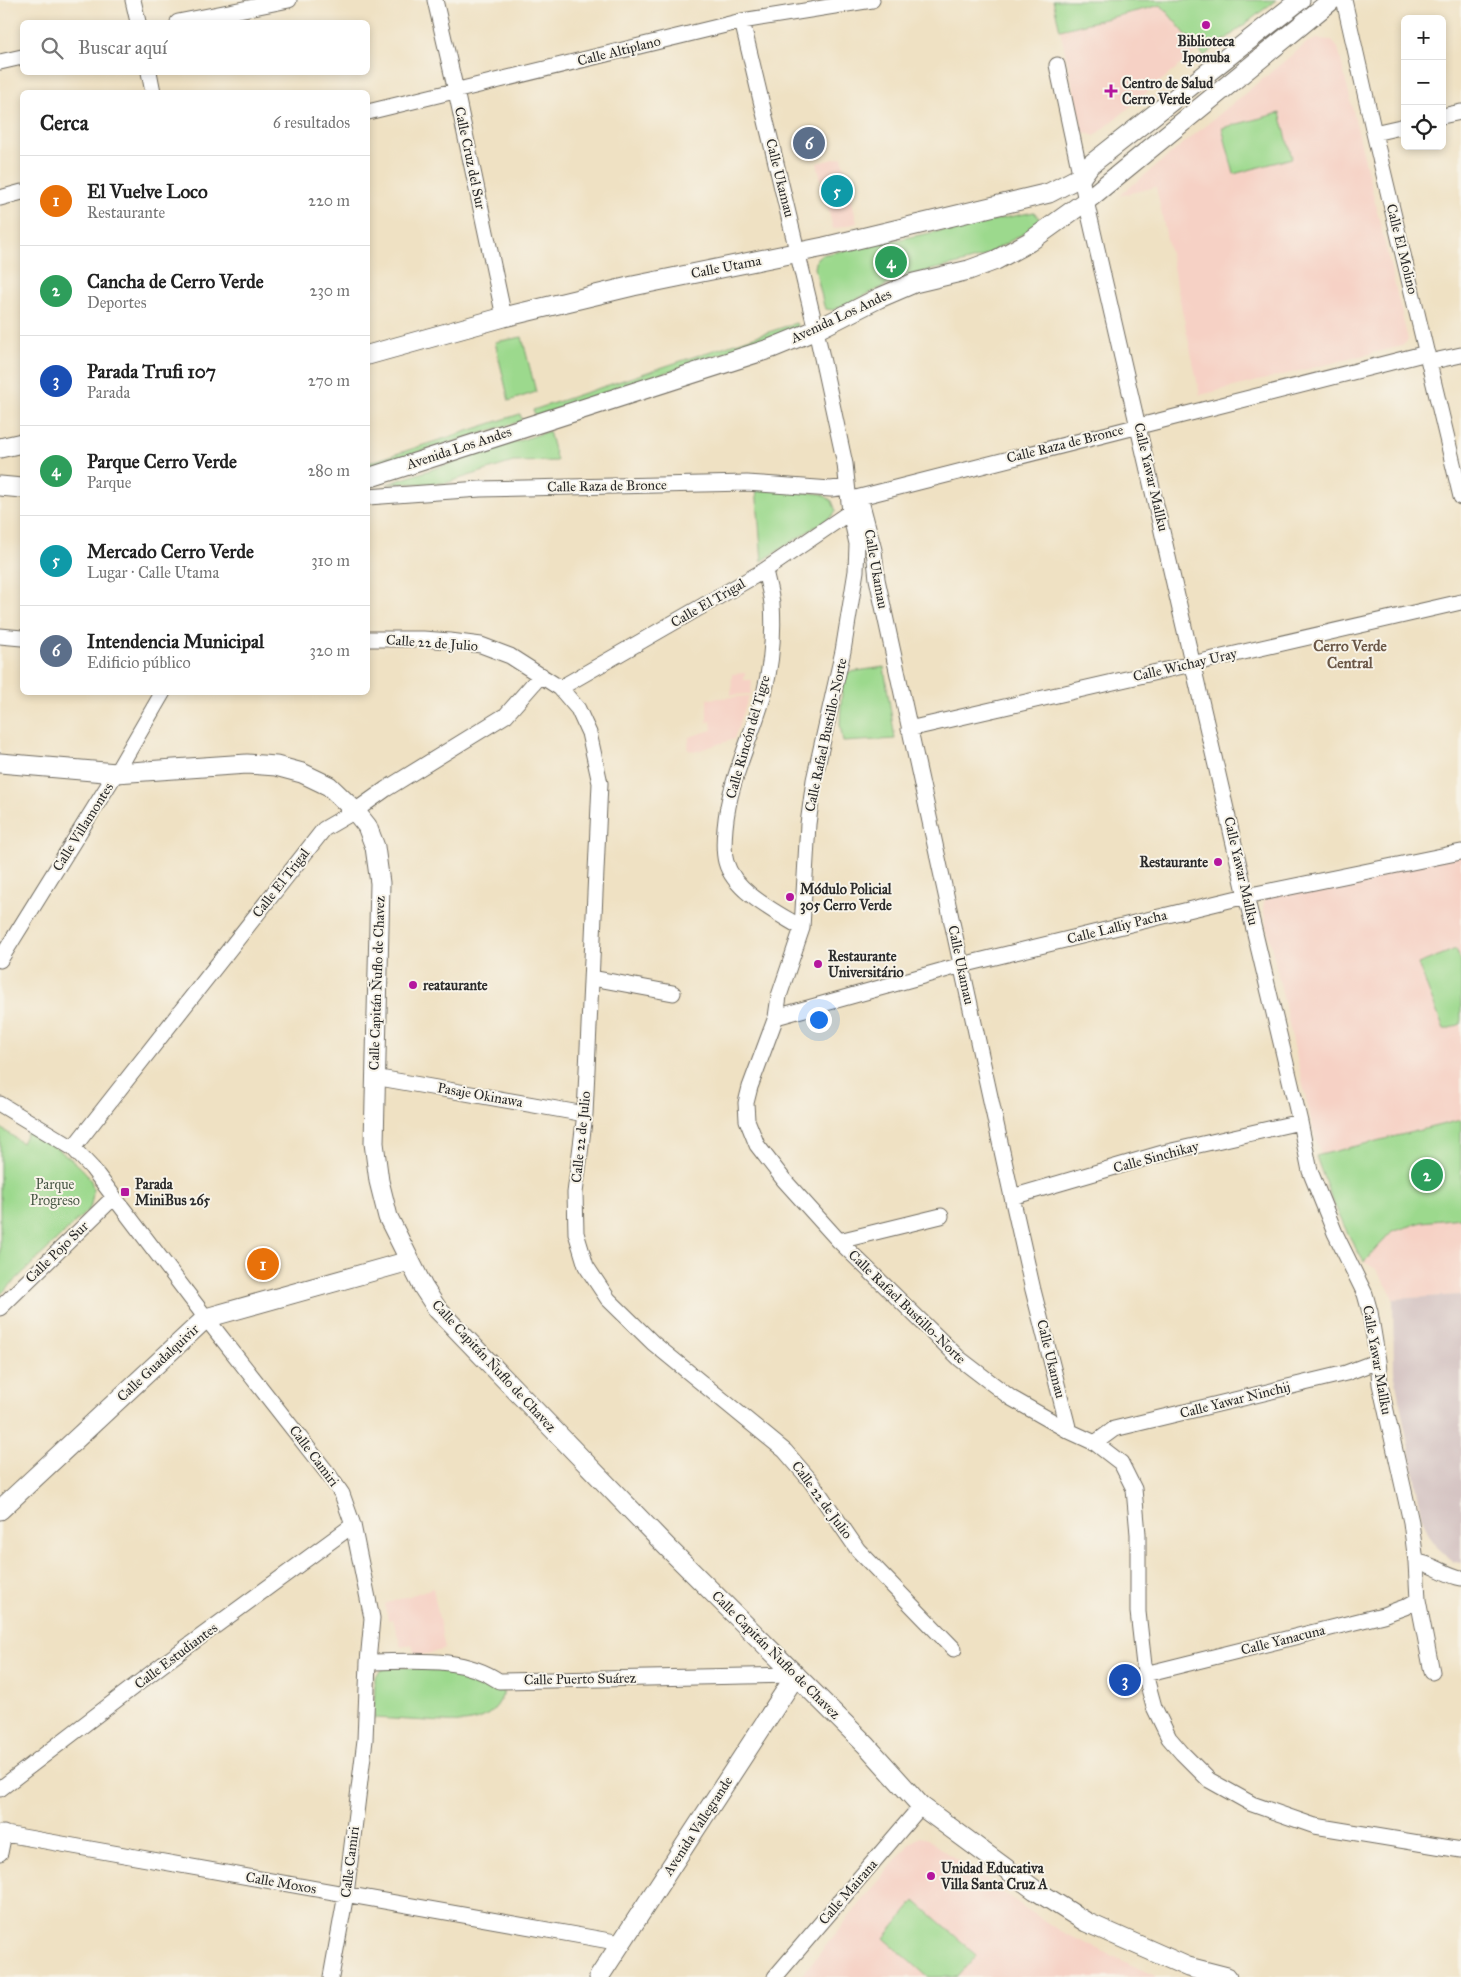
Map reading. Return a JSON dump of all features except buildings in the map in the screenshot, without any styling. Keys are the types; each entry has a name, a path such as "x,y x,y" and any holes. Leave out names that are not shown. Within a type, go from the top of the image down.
{"street":[{"path":"133,0 138,20"},
{"path":"188,20 289,0"},
{"name":"Calle Cruz del Sur","path":"435,0 504,317"},
{"name":"Calle Altiplano","path":"370,112 742,21 872,0"},
{"path":"1082,176 1095,162 1300,0"},
{"name":"Avenida Los Andes","path":"370,477 772,348 816,330 878,298 914,283 969,270 996,260 1029,242 1086,201 1332,0"},
{"name":"Calle El Molino","path":"1344,0 1461,497"},
{"name":"Calle Ukamau","path":"742,21 816,330 852,499 874,550 876,579 1012,1197 1069,1431"},
{"path":"0,62 20,57"},
{"name":"Calle Yawar Mallku","path":"1057,65 1086,201 1194,662 1310,1171 1335,1233 1365,1294 1370,1312 1380,1384 1411,1522 1418,1600 1432,1672"},
{"path":"150,75 153,90"},
{"path":"1446,115 1461,112"},
{"path":"1374,133 1401,127"},
{"name":"Calle Utama","path":"370,354 504,317 633,286 798,252 1049,194 1082,176"},
{"path":"0,198 20,193"},
{"name":"Calle Raza de Bronce","path":"370,497 480,489 747,483 831,489 852,499 1139,425 1428,358 1461,354"},
{"path":"0,448 20,443"},
{"path":"0,486 20,488"},
{"name":"Calle El Trigal","path":"560,688 765,570 852,499"},
{"name":"Calle Rafael Bustillo-Norte","path":"852,499 857,544 856,571 843,651 814,780 808,824 802,928 779,996 776,1017 750,1086 746,1103 747,1120 757,1145 784,1180 839,1241 960,1359 1011,1398 1069,1431 1095,1443 1121,1463 1134,1489 1138,1534 1138,1612 1145,1674 1154,1707 1174,1743 1209,1780 1252,1804 1315,1826 1461,1850"},
{"name":"Calle Rincón del Tigre","path":"765,570 772,604 771,653 764,693 735,774 726,814 724,843 726,863 736,879 752,897 802,928"},
{"name":"Calle Wichay Uray","path":"909,729 1461,602"},
{"path":"0,636 20,638"},
{"name":"Calle 22 de Julio","path":"370,639 423,639 481,645 510,656 541,675 560,688 578,710 589,733 600,783 585,1114 574,1193 576,1233 586,1266 608,1300 653,1342 785,1451 810,1480 858,1550 954,1648"},
{"name":"Calle El Trigal","path":"73,1148 324,829 506,715 541,675"},
{"name":"Calle Villamontes","path":"0,960 116,773 161,695"},
{"name":"Calle Capitán Ñuflo de Chavez","path":"0,762 116,773 247,764 276,766 302,773 329,786 355,811 367,826 375,847 380,884 374,1077 374,1143 378,1181 388,1217 409,1261 438,1310 666,1546 867,1746 921,1806 1035,1890 1086,1922 1188,1967 1227,1977"},
{"name":"Calle Lalliy Pacha","path":"776,1017 962,965 1246,896 1461,852"},
{"path":"592,978 673,993"},
{"name":"Pasaje Okinawa","path":"374,1077 585,1114"},
{"name":"Calle Camiri","path":"0,1104 73,1148 92,1168 342,1494 353,1525 372,1618 365,1740 346,1894 331,1977"},
{"name":"Calle Sinchikay","path":"1012,1197 1163,1153 1300,1122"},
{"name":"Calle Pojo Sur","path":"0,1308 114,1197"},
{"path":"839,1241 941,1216"},
{"name":"Calle Guadalquivir","path":"0,1510 206,1318 409,1261"},
{"name":"Calle Yawar Ninchij","path":"1095,1443 1114,1429 1346,1373 1378,1361"},
{"name":"Calle Estudiantes","path":"0,1789 162,1665 353,1525"},
{"path":"1416,1562 1426,1563 1439,1572 1461,1578"},
{"name":"Calle Yanacuna","path":"1145,1674 1383,1615 1418,1600"},
{"name":"Calle Puerto Suárez","path":"368,1662 456,1663 486,1672 499,1681 796,1674"},
{"name":"Avenida Vallegrande","path":"599,1977 796,1674"},
{"name":"Calle Mairana","path":"775,1977 921,1806"},
{"path":"0,1853 2,1833"},
{"name":"Calle Moxos","path":"2,1833 621,1943"}],"shaded area":[{"name":"Centro de Salud Cerro Verde","path":"1161,5 1198,50 1095,136 1083,132 1060,30 1103,7"},
{"path":"1318,39 1331,40 1338,48 1408,340 1402,346 1200,395 1156,187 1119,196 1308,42"},
{"path":"842,157 857,223 833,229 817,163"},
{"path":"745,673 744,680 752,680 751,694 731,695 732,674"},
{"path":"749,696 734,739 697,751 688,750 689,737 712,730 711,721 707,722 707,699"},
{"path":"1461,850 1461,1120 1321,1154 1314,1134 1263,909 1264,902 1269,895"},
{"path":"1461,1218 1461,1295 1393,1299 1376,1269 1364,1262 1391,1232 1422,1222"},
{"path":"1461,1295 1461,1563 1454,1562 1441,1552 1430,1537 1423,1520 1394,1372 1393,1299"},
{"path":"433,1588 445,1649 416,1657 412,1644 401,1647 393,1619 388,1620 385,1604"},
{"name":"Unidad Educativa Villa Santa Cruz A","path":"920,1837 928,1839 1060,1931 1157,1977 800,1977 910,1843"}],"green space":[{"path":"1053,0 1276,0 1204,56 1161,5 1060,30"},
{"path":"1280,113 1292,158 1234,174 1222,128"},
{"path":"1034,212 1039,218 1039,223 1035,227 982,257 909,275 833,310 826,309 824,306 815,268 817,258 821,255"},
{"path":"796,323 798,328 536,416 533,410"},
{"path":"522,337 536,392 509,401 495,342"},
{"path":"520,414 522,421 370,466 370,462"},
{"path":"549,431 557,461 513,462 446,483 387,484"},
{"path":"756,487 822,494 832,501 836,511 832,516 762,561"},
{"path":"884,667 895,739 843,742 840,724 843,673"},
{"path":"1456,949 1461,962 1461,1024 1444,1030 1418,964"},
{"path":"1461,1120 1461,1218 1422,1222 1392,1232 1364,1262 1337,1210 1316,1156"},
{"name":"Parque Progreso","path":"0,1127 22,1143 29,1129 81,1168 91,1181 93,1191 90,1208 0,1295"},
{"path":"388,1667 458,1669 505,1688 500,1701 493,1710 485,1717 475,1720 452,1722 374,1718 375,1677 381,1670"},
{"path":"915,1901 977,1955 958,1977 928,1977 884,1938"}],"place":[{"name":"Biblioteca Iponuba","path":"1206,25"},
{"name":"Centro de Salud Cerro Verde","path":"1111,91"},
{"name":"Intendencia Municipal","path":"809,143"},
{"name":"Mercado Cerro Verde","path":"837,191"},
{"name":"Parque Cerro Verde","path":"891,262"},
{"name":"Restaurante","path":"1218,862"},
{"name":"Módulo Policial 305 Cerro Verde","path":"790,897"},
{"name":"Restaurante Universitário","path":"818,964"},
{"name":"reataurante","path":"413,985"},
{"name":"Cancha de Cerro Verde","path":"1427,1175"},
{"name":"Parada MiniBus 265","path":"125,1192"},
{"name":"El Vuelve Loco","path":"263,1264"},
{"name":"Parada Trufi 107","path":"1125,1680"},
{"name":"Unidad Educativa Villa Santa Cruz A","path":"931,1876"}],"district":[{"name":"Cerro Verde Central","path":"1350,654"}]}
